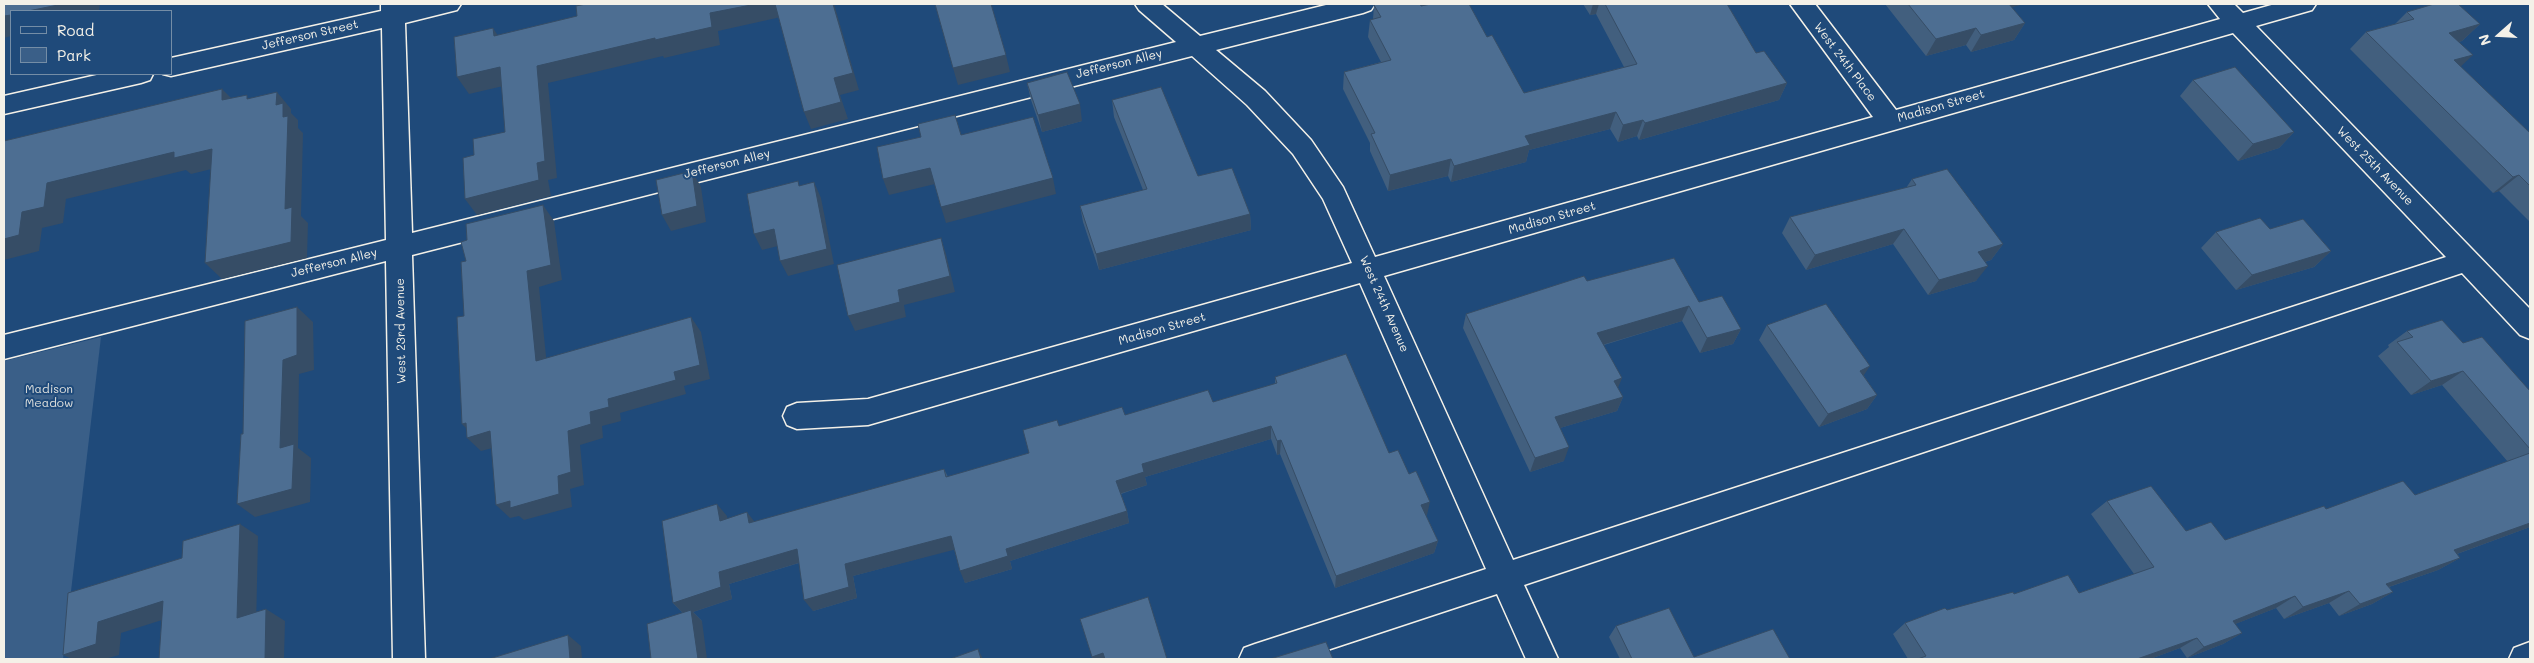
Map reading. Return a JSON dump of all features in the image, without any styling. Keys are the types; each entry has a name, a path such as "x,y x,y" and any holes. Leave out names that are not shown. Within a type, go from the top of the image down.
{"street":[{"name":"Jefferson Street","path":"172,67 393,10 449,4"},
{"name":"West 24th Avenue","path":"1147,4 1256,98 1302,147 1334,194 1542,659"},
{"name":"Jefferson Alley","path":"4,347 1363,4"},
{"name":"West 24th Place","path":"1802,4 1888,120"},
{"name":"West 25th Avenue","path":"2220,4 2530,328"},
{"name":"Madison Street","path":"797,416 868,412 1888,120 2304,4"},
{"name":"West 23rd Avenue","path":"393,10 409,659"},
{"path":"4,105 136,75"},
{"path":"1255,659 1505,575 2466,261"},
{"path":"2525,659 2530,657"}],"green space":[{"name":"Madison Meadow","path":"101,337 63,659 4,659 4,361"}],"building":[{"path":"4,4 63,4 33,10 10,10 10,15 4,16"},
{"path":"586,4 756,4 710,13 712,27 655,40 655,38 537,66 545,161 537,163 539,180 465,199 463,158 474,155 473,139 505,132 500,67 457,77 454,37 493,28 494,36 577,16 576,6"},
{"path":"775,4 833,4 853,73 834,78 841,102 804,112"},
{"path":"935,4 991,4 1006,55 953,68"},
{"path":"1420,4 1421,6 1431,4 1469,4 1487,37 1492,35 1524,93 1637,64 1605,4 1727,4 1756,53 1764,51 1787,83 1645,123 1643,120 1623,125 1616,112 1525,136 1530,145 1454,166 1451,159 1390,175 1371,134 1375,133 1344,72 1391,60 1370,20 1381,17 1374,5"},
{"path":"1908,4 2009,4 2025,23 1981,35 1976,28 1936,39"},
{"path":"2434,4 2458,4 2480,24 2449,33 2473,55 2454,60 2530,133 2530,186 2519,175 2513,177 2366,32 2414,19 2407,12"},
{"path":"2235,67 2294,132 2253,144 2193,80"},
{"path":"1067,72 1080,104 1038,115 1027,83"},
{"path":"1161,87 1198,176 1232,168 1250,214 1096,254 1080,206 1147,189 1112,100"},
{"path":"222,89 222,100 247,95 247,99 277,92 276,105 283,103 283,117 288,116 285,209 292,207 291,242 205,263 212,149 174,158 174,152 47,183 44,207 22,212 19,235 4,239 4,141"},
{"path":"955,115 961,135 1033,117 1053,178 941,207 930,168 883,179 877,147 921,137 918,124"},
{"path":"1947,169 2003,244 1978,252 1988,266 1939,280 1904,229 1815,255 1790,217 1916,185 1912,179"},
{"path":"692,171 697,206 662,215 656,180"},
{"path":"798,181 799,186 814,182 827,249 780,261 774,229 754,234 747,194"},
{"path":"543,205 551,265 527,271 536,361 691,317 700,365 674,372 676,380 608,399 609,407 590,412 591,424 568,431 571,472 558,476 559,494 510,508 510,501 496,505 490,431 467,438 466,423 462,424 457,317 464,316 461,262 466,261 461,242 467,240 466,224"},
{"path":"2260,218 2270,229 2303,219 2331,251 2252,275 2216,232"},
{"path":"941,238 950,276 898,290 900,302 848,316 837,265"},
{"path":"1674,258 1699,302 1722,296 1741,329 1707,338 1689,306 1597,333 1622,378 1614,381 1623,397 1555,417 1569,447 1535,458 1466,314 1584,276 1587,281"},
{"path":"1826,304 1870,366 1860,371 1877,395 1828,414 1767,325"},
{"path":"297,307 297,355 283,360 280,448 294,444 292,489 237,504 241,434 243,434 245,321"},
{"path":"2442,320 2463,343 2482,337 2530,391 2530,449 2463,371 2431,381 2397,342 2413,337 2407,331"},
{"path":"1346,354 1389,453 1398,450 1409,474 1416,471 1430,502 1421,505 1438,541 1336,576 1281,440 1277,441 1271,426 1142,464 1144,472 1116,481 1127,511 1006,549 1008,556 960,571 951,536 845,564 849,587 804,600 797,549 719,572 721,587 673,603 662,521 717,504 720,521 747,512 749,523 944,469 946,477 1029,453 1023,430 1057,420 1059,426 1122,407 1125,415 1208,390 1213,402 1277,383 1275,377"},
{"path":"2530,453 2530,523 2454,550 2460,558 2386,584 2393,592 2360,604 2349,591 2303,607 2295,596 2233,621 2242,633 2204,647 2197,638 2137,659 1918,659 1926,656 1905,623 1945,608 1947,610 2013,592 2014,594 2068,575 2079,593 2154,567 2107,501 2151,486 2186,531 2211,522 2225,540 2324,506 2326,509 2403,481 2415,495"},
{"path":"240,524 237,618 266,609 265,659 159,659 163,601 98,622 96,644 63,655 68,593 182,558 183,541"},
{"path":"1148,597 1167,659 1105,659 1103,653 1092,657 1080,619"},
{"path":"1669,608 1694,657 1773,629 1790,659 1632,659 1616,626"},
{"path":"691,610 698,659 651,659 647,624"},
{"path":"568,635 570,659 489,659"},
{"path":"1326,642 1333,659 1270,659"},
{"path":"978,649 981,659 950,659"}]}
